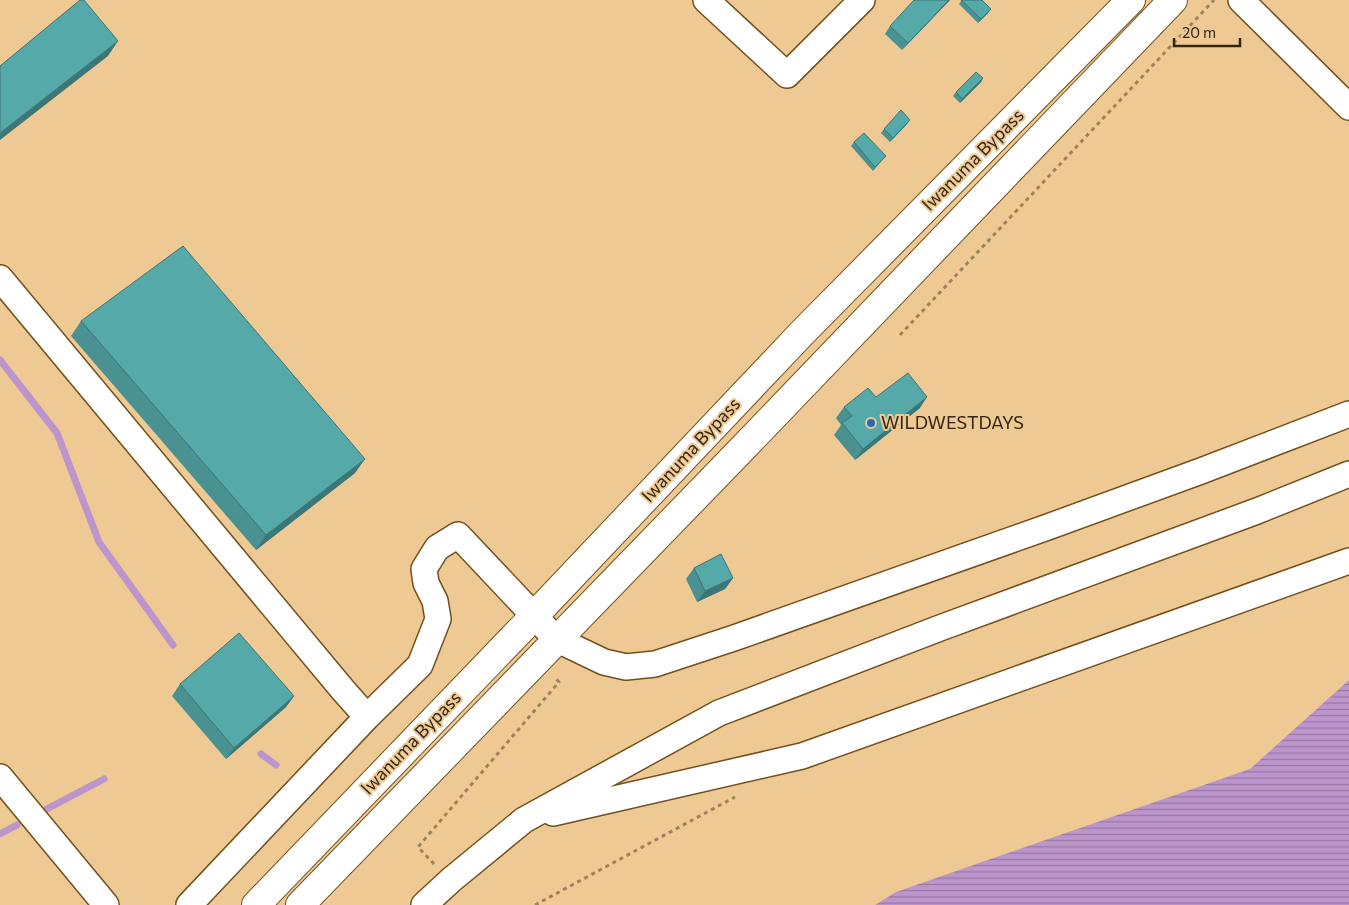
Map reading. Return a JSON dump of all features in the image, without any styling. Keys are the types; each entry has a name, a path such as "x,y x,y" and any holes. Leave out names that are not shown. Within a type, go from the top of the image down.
{"highway":[{"name":"Iwanuma Bypass","path":"256,905 534,616 802,333 1132,0"},
{"name":"Iwanuma Bypass","path":"300,905 556,639 736,456 1172,0"}],"street":[{"path":"706,0 787,75 862,0"},
{"path":"1241,0 1349,108"},
{"path":"0,278 367,718"},
{"path":"189,905 420,665 438,619 435,601 426,582 424,568 437,548 458,535 556,639 604,662 626,667 655,664 743,635 1201,472 1349,414"},
{"path":"424,905 451,880 524,820 719,713 940,628 1257,511 1349,474"},
{"path":"524,820 802,756 1349,561"},
{"path":"0,777 103,904"}],"path":[{"path":"900,335 1214,0"},
{"path":"451,880 418,847 559,682 551,674"},
{"path":"535,905 743,793"}],"shaded area":[{"path":"1349,680 1349,905 875,905 896,892 1250,769"}],"building":[{"path":"80,0 84,0 118,41 0,133 0,66"},
{"path":"914,0 949,0 908,43 890,26"},
{"path":"961,0 982,0 991,9 981,19"},
{"path":"976,72 983,78 962,99 956,92"},
{"path":"901,110 910,120 893,138 884,129"},
{"path":"864,133 886,156 875,167 854,142"},
{"path":"183,246 365,459 266,535 81,321"},
{"name":"WILDWESTDAYS","path":"908,373 927,397 863,449 842,423 852,416 844,407 868,388 876,397"},
{"path":"721,554 733,578 705,591 694,568"},
{"path":"239,633 294,696 234,748 180,684"}],"waterway":[{"path":"0,360 57,433 99,542 173,645"},
{"path":"261,754 276,765"},
{"path":"39,813 104,779"},
{"path":"0,834 17,825"}],"place":[{"name":"WILDWESTDAYS","path":"871,423"}]}
